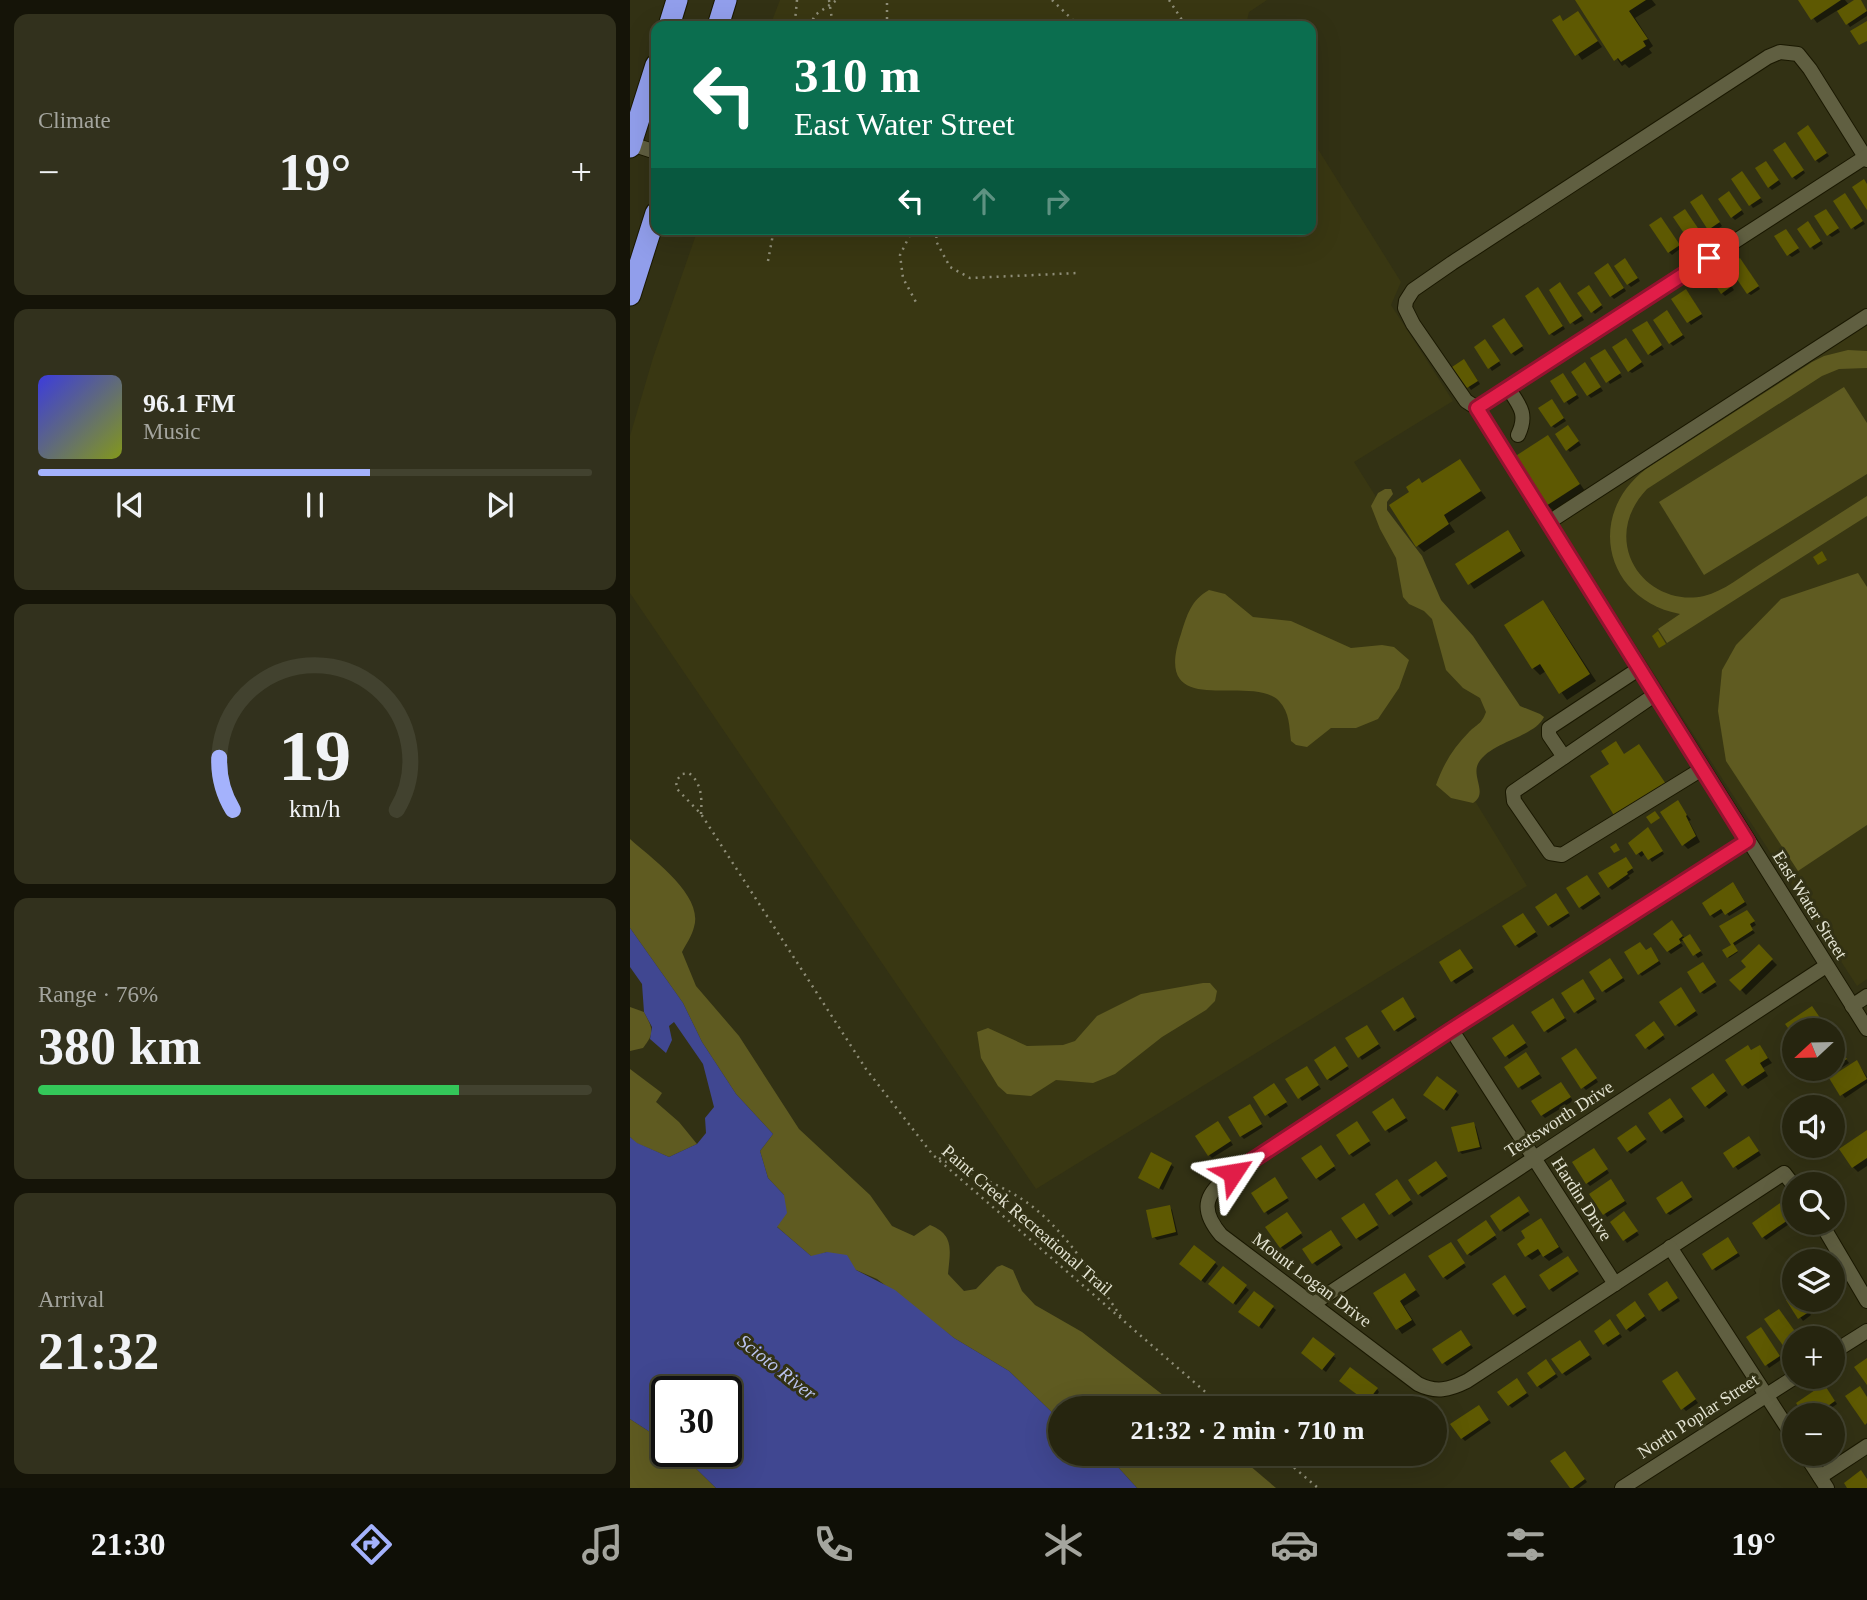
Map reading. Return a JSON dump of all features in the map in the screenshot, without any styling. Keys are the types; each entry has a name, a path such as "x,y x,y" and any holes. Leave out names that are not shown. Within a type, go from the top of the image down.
{"highway":[{"path":"670,21 677,0"},
{"path":"720,21 726,0"},
{"path":"630,146 651,81"},
{"path":"630,295 651,229"}],"street":[{"name":"East Water Street","path":"1866,158 1798,54 1780,52 1726,84 1413,290 1406,301 1407,315 1466,401 1477,408 1867,1029"},
{"path":"630,146 651,151"},
{"path":"1477,408 1866,158"},
{"path":"1549,522 1867,316"},
{"path":"1508,388 1523,414 1518,435"},
{"path":"1564,757 1549,735 1549,728 1640,668"},
{"path":"1656,694 1513,792 1514,801 1550,853 1562,855 1702,769"},
{"name":"Mount Logan Drive","path":"1747,841 1233,1173 1212,1191 1207,1203 1207,1214 1220,1236 1418,1384 1430,1391 1443,1391 1467,1381 1782,1173"},
{"name":"Teatsworth Drive","path":"1313,1304 1826,966"},
{"path":"1852,1006 1867,996"},
{"name":"Hardin Drive","path":"1451,1030 1615,1284"},
{"path":"1828,1235 1867,1301"},
{"path":"1670,1247 1782,1420"},
{"path":"1845,1345 1867,1331"},
{"name":"North Poplar Street","path":"1622,1488 1782,1386"},
{"path":"1813,1466 1824,1482 1867,1446"}],"path":[{"path":"795,21 797,0"},
{"path":"812,21 830,2 837,0"},
{"path":"887,0 887,21"},
{"path":"1052,0 1074,21"},
{"path":"1169,0 1183,21"},
{"path":"830,2 832,21"},
{"path":"768,261 773,235"},
{"path":"911,235 900,255 903,278 917,304"},
{"path":"936,235 936,241 950,267 970,278 1078,273"},
{"name":"Paint Creek Recreational Trail","path":"701,814 700,788 696,778 690,773 682,774 676,781 677,789 701,814 866,1069 933,1155 1210,1396"},
{"path":"933,1155 959,1170 1016,1195 1035,1208 1083,1263 1124,1321"},
{"path":"1292,1466 1318,1488"}],"shaded area":[{"path":"780,0 1267,0 1249,12 1247,21 772,21"},
{"path":"1316,146 1401,282 1391,305 1453,401 1354,462 1517,720 1453,765 1527,886 1036,1189 630,593 630,436 653,358 696,235 1316,235"},
{"path":"1867,320 1867,979 1857,986 1556,523"},
{"path":"1848,350 1867,351 1867,368 1839,369 1822,376 1647,489 1631,512 1627,548 1635,567 1650,584 1670,594 1692,598 1719,591 1733,583 1867,496 1867,516 1667,643 1658,629 1680,614 1655,606 1634,592 1620,574 1612,554 1610,531 1615,509 1627,488 1646,469 1812,362"},
{"path":"1844,387 1867,423 1867,474 1704,575 1659,502"},
{"path":"1391,489 1393,494 1387,502 1387,510 1422,556 1441,600 1473,636 1520,706 1544,717 1532,730 1493,749 1479,762 1477,773 1480,789 1473,803 1451,798 1436,785 1453,751 1481,722 1486,712 1480,698 1463,688 1446,670 1432,619 1403,597 1396,558 1371,506 1378,493"},
{"path":"1858,573 1867,587 1867,825 1798,871 1726,761 1718,711 1722,670 1736,645 1781,599"},
{"path":"1209,590 1225,594 1253,617 1291,621 1351,648 1382,645 1394,647 1409,660 1399,688 1378,719 1356,728 1331,728 1307,747 1296,745 1291,741 1287,715 1279,701 1265,693 1191,687 1179,678 1175,661 1185,621 1194,603"},
{"path":"630,839 674,878 691,902 695,915 694,927 682,952 696,986 739,1036 799,1129 870,1195 892,1226 914,1236 930,1225 944,1234 949,1245 948,1274 964,1291 976,1289 997,1267 1002,1265 1013,1270 1022,1291 1035,1305 1082,1332 1164,1396 1048,1396 1048,1408 1009,1371 954,1338 877,1279 827,1252 812,1257 776,1226 784,1195 768,1178 760,1151 773,1134 736,1094 702,1042 683,1003 630,928"},
{"path":"1210,983 1217,991 1215,1001 1206,1010 1162,1037 1115,1074 1093,1083 1056,1080 1031,1096 1007,1094 998,1086 981,1058 977,1032 988,1028 1027,1046 1063,1045 1075,1041 1097,1016 1141,994"},
{"path":"630,1007 644,1012 651,1031 643,1048 630,1051"},
{"path":"630,1069 662,1093 656,1102 679,1122 697,1144 669,1157 636,1143 630,1137"},
{"path":"630,1419 651,1433 651,1467 694,1467 716,1488 630,1488"},
{"path":"1117,1466 1250,1466 1276,1488 1137,1488"}],"water":[{"name":"Scioto River","path":"630,928 683,1003 702,1042 736,1094 773,1134 760,1151 768,1178 784,1195 787,1213 777,1227 811,1256 827,1252 847,1255 856,1270 895,1290 954,1338 1009,1371 1048,1408 1048,1466 1117,1466 1137,1488 716,1488 694,1467 742,1467 742,1376 651,1376 651,1433 630,1419 630,1137 637,1143 669,1157 697,1144 706,1133 705,1118 714,1107 703,1064 674,1022 669,1026 672,1040 666,1053 650,1039 652,1027 644,1012 642,984 630,967"}],"building":[{"path":"1575,0 1646,0 1629,11 1648,39 1643,41 1646,46 1621,62 1618,58 1614,61"},
{"path":"1798,0 1841,0 1811,20"},
{"path":"1854,0 1861,0 1867,11 1846,25 1837,11"},
{"path":"1578,11 1598,41 1575,56 1552,20 1560,15 1563,21"},
{"path":"1867,21 1867,41 1859,45 1850,31"},
{"path":"1808,125 1827,153 1815,161 1797,133"},
{"path":"1785,142 1804,170 1792,178 1773,150"},
{"path":"1766,161 1779,180 1768,188 1755,168"},
{"path":"1742,171 1761,198 1749,206 1731,179"},
{"path":"1864,179 1867,184 1867,210 1852,187"},
{"path":"1729,191 1742,210 1731,218 1718,199"},
{"path":"1845,193 1863,221 1851,229 1833,201"},
{"path":"1702,194 1720,222 1708,230 1690,202"},
{"path":"1685,209 1704,237 1692,245 1673,217"},
{"path":"1826,209 1839,228 1827,236 1814,216"},
{"path":"1661,217 1680,245 1668,253 1649,225"},
{"path":"1808,221 1821,241 1810,248 1797,229"},
{"path":"1786,229 1799,248 1787,256 1774,236"},
{"path":"1625,258 1638,278 1627,285 1614,266"},
{"path":"1740,258 1759,286 1747,294 1728,266"},
{"path":"1608,263 1624,288 1610,297 1594,273"},
{"path":"1719,267 1732,286 1721,294 1708,274"},
{"path":"1560,282 1582,316 1570,324 1549,290"},
{"path":"1589,285 1602,305 1591,313 1577,293"},
{"path":"1538,287 1563,326 1549,335 1525,296"},
{"path":"1686,289 1702,314 1687,323 1671,299"},
{"path":"1667,310 1683,335 1669,344 1653,320"},
{"path":"1504,318 1523,346 1511,354 1492,326"},
{"path":"1647,321 1662,345 1648,355 1632,330"},
{"path":"1626,338 1642,362 1628,372 1612,347"},
{"path":"1485,339 1500,361 1488,369 1474,347"},
{"path":"1605,349 1621,373 1606,383 1590,358"},
{"path":"1464,359 1478,381 1467,388 1452,367"},
{"path":"1585,362 1601,387 1587,396 1571,372"},
{"path":"1563,373 1577,395 1564,403 1550,381"},
{"path":"1552,399 1564,418 1551,427 1538,408"},
{"path":"1568,425 1579,441 1566,451 1555,434"},
{"path":"1548,435 1580,484 1546,506 1514,457"},
{"path":"1460,459 1481,491 1444,515 1449,524 1416,547 1389,505 1409,492 1406,487 1419,478 1422,483"},
{"path":"1508,530 1521,551 1468,585 1455,564"},
{"path":"1822,551 1827,560 1818,565 1813,557"},
{"path":"1543,600 1590,674 1559,694 1540,664 1532,669 1504,625"},
{"path":"1658,631 1666,644 1659,648 1652,636"},
{"path":"1616,741 1624,754 1639,744 1666,784 1615,817 1590,776 1609,764 1601,751"},
{"path":"1678,800 1696,836 1682,846 1660,812"},
{"path":"1655,811 1660,818 1651,824 1646,817"},
{"path":"1648,827 1663,851 1648,860 1642,851 1636,855 1628,843"},
{"path":"1616,843 1620,850 1614,853 1610,847"},
{"path":"1626,857 1633,868 1608,888 1598,873"},
{"path":"1587,875 1600,894 1579,908 1566,888"},
{"path":"1733,882 1745,902 1725,915 1721,909 1710,916 1702,903"},
{"path":"1556,893 1569,913 1548,926 1535,907"},
{"path":"1747,910 1755,921 1750,924 1753,930 1733,943 1738,951 1727,958 1722,950 1731,945 1719,926"},
{"path":"1523,913 1536,932 1515,946 1502,926"},
{"path":"1672,920 1683,936 1679,939 1681,943 1667,952 1653,934"},
{"path":"1690,934 1701,951 1693,956 1682,939"},
{"path":"1640,942 1646,950 1651,947 1659,961 1638,975 1624,952"},
{"path":"1759,944 1773,959 1740,991 1729,980 1746,967 1741,961"},
{"path":"1460,949 1473,968 1451,982 1439,962"},
{"path":"1610,958 1623,978 1602,992 1589,972"},
{"path":"1703,962 1716,982 1700,993 1687,972"},
{"path":"1583,979 1595,999 1574,1013 1561,993"},
{"path":"1681,987 1696,1011 1675,1026 1659,1002"},
{"path":"1403,997 1415,1017 1394,1031 1381,1011"},
{"path":"1553,998 1565,1018 1544,1032 1531,1012"},
{"path":"1812,1006 1820,1018 1794,1018"},
{"path":"1654,1021 1664,1035 1645,1049 1635,1035"},
{"path":"1513,1024 1526,1043 1505,1057 1492,1038"},
{"path":"1367,1025 1379,1044 1358,1058 1345,1038"},
{"path":"1748,1045 1751,1050 1760,1045 1768,1058 1760,1063 1765,1071 1742,1086 1725,1060"},
{"path":"1335,1046 1348,1066 1327,1080 1314,1060"},
{"path":"1576,1048 1597,1078 1581,1089 1561,1058"},
{"path":"1526,1052 1540,1074 1518,1088 1504,1067"},
{"path":"1857,1060 1867,1079 1839,1095 1831,1082 1845,1081 1845,1068"},
{"path":"1307,1066 1319,1085 1298,1099 1285,1079"},
{"path":"1713,1073 1726,1091 1705,1107 1691,1088"},
{"path":"1437,1076 1457,1091 1444,1110 1423,1095"},
{"path":"1561,1082 1571,1097 1541,1116 1531,1101"},
{"path":"1274,1083 1287,1102 1265,1116 1253,1097"},
{"path":"1393,1098 1406,1118 1385,1131 1372,1112"},
{"path":"1670,1098 1683,1117 1661,1132 1648,1113"},
{"path":"1250,1104 1262,1124 1240,1137 1228,1117"},
{"path":"1218,1121 1231,1141 1208,1156 1195,1136"},
{"path":"1357,1121 1370,1141 1349,1155 1336,1135"},
{"path":"1474,1122 1480,1147 1458,1152 1451,1127"},
{"path":"1636,1125 1646,1139 1627,1152 1617,1138"},
{"path":"1867,1130 1867,1158 1852,1168 1845,1158 1845,1145"},
{"path":"1749,1136 1759,1151 1733,1168 1723,1153"},
{"path":"1321,1145 1335,1166 1316,1179 1301,1158"},
{"path":"1594,1148 1608,1169 1586,1184 1572,1162"},
{"path":"1151,1152 1172,1163 1159,1189 1138,1178"},
{"path":"1436,1161 1447,1176 1418,1195 1408,1180"},
{"path":"1275,1177 1288,1198 1264,1213 1251,1193"},
{"path":"1397,1179 1411,1200 1389,1215 1375,1194"},
{"path":"1611,1179 1625,1201 1603,1215 1589,1194"},
{"path":"1682,1181 1692,1197 1666,1214 1656,1198"},
{"path":"1519,1196 1529,1211 1500,1231 1490,1216"},
{"path":"1364,1203 1378,1225 1356,1239 1341,1218"},
{"path":"1780,1203 1782,1206 1782,1224 1762,1238 1752,1223"},
{"path":"1170,1205 1176,1232 1152,1238 1146,1210"},
{"path":"1624,1211 1638,1231 1623,1241 1610,1222"},
{"path":"1287,1212 1302,1233 1280,1248 1265,1227"},
{"path":"1541,1218 1559,1247 1543,1257 1538,1249 1525,1257 1517,1244 1525,1238 1521,1231"},
{"path":"1486,1220 1496,1235 1467,1255 1457,1240"},
{"path":"1331,1230 1341,1245 1312,1264 1302,1249"},
{"path":"1728,1237 1738,1253 1712,1270 1702,1254"},
{"path":"1451,1242 1465,1263 1443,1278 1428,1256"},
{"path":"1194,1245 1216,1262 1201,1281 1179,1264"},
{"path":"1568,1256 1578,1271 1549,1290 1539,1275"},
{"path":"1223,1266 1247,1285 1233,1304 1208,1284"},
{"path":"1405,1273 1416,1290 1400,1301 1412,1320 1396,1330 1373,1293"},
{"path":"1505,1275 1526,1307 1513,1315 1492,1284"},
{"path":"1667,1281 1678,1298 1659,1311 1648,1294"},
{"path":"1254,1291 1274,1306 1259,1327 1238,1312"},
{"path":"1635,1301 1645,1316 1626,1330 1616,1315"},
{"path":"1779,1309 1791,1326 1782,1326 1782,1344 1764,1319"},
{"path":"1794,1312 1809,1312 1798,1319"},
{"path":"1610,1319 1620,1334 1603,1345 1594,1331"},
{"path":"1761,1327 1780,1356 1765,1366 1746,1337"},
{"path":"1461,1330 1471,1345 1442,1364 1432,1349"},
{"path":"1313,1337 1335,1354 1322,1370 1301,1353"},
{"path":"1580,1340 1590,1355 1562,1374 1551,1359"},
{"path":"1867,1358 1867,1385 1854,1367"},
{"path":"1546,1359 1556,1374 1537,1387 1527,1373"},
{"path":"1350,1367 1378,1388 1372,1396 1359,1396 1339,1381"},
{"path":"1677,1371 1696,1399 1681,1410 1662,1381"},
{"path":"1517,1378 1527,1393 1508,1406 1497,1392"},
{"path":"1860,1386 1867,1397 1865,1425 1845,1396"},
{"path":"1817,1389 1827,1389 1835,1401 1832,1403 1796,1403"},
{"path":"1479,1405 1489,1420 1461,1439 1450,1424"},
{"path":"1565,1451 1585,1479 1573,1488 1570,1488 1550,1461"},
{"path":"1861,1470 1867,1479 1867,1488 1847,1488 1844,1483"}],"route":[{"path":"1233,1173 1747,841 1477,408 1709,258"}]}
